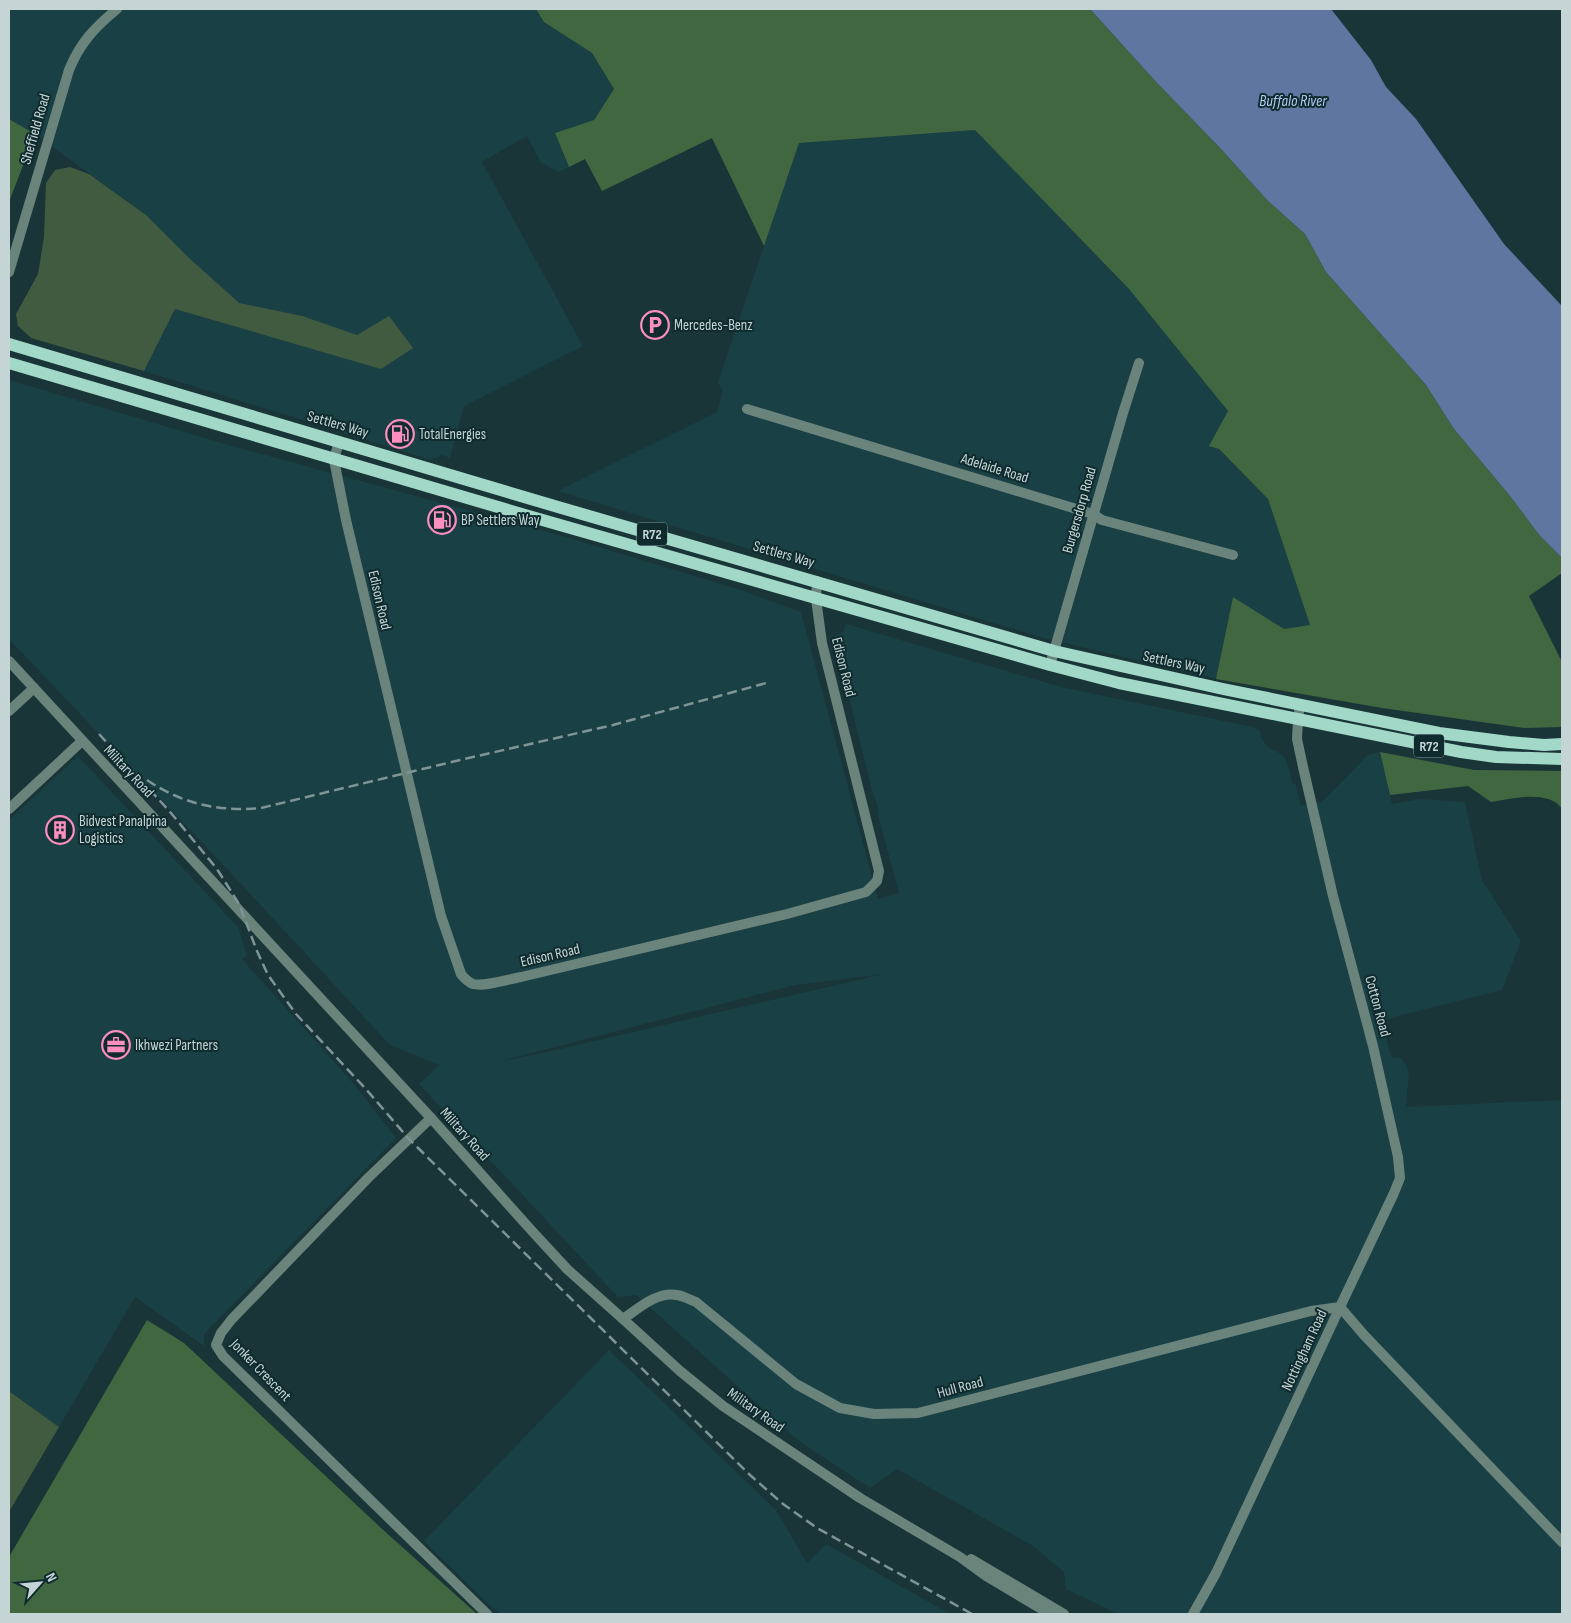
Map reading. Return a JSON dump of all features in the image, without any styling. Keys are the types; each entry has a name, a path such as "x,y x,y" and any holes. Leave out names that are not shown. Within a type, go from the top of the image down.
{"main road":[{"name":"Settlers Way","path":"9,344 558,507 1054,651 1204,685 1470,738 1544,745 1562,744"},
{"name":"Settlers Way","path":"9,363 334,460 816,599 1119,683 1461,752 1496,757 1562,759"}],"street":[{"name":"Sheffield Road","path":"9,272 68,70 83,42 93,30 117,9"},
{"name":"Burgersdorp Road","path":"1050,665 1139,363"},
{"name":"Adelaide Road","path":"747,410 1093,514 1102,520 1233,555"},
{"name":"Edison Road","path":"339,441 334,460 358,574 441,916 461,974 473,984 484,984 521,977 786,914 866,892 875,884 879,871 822,643 816,599 817,581"},
{"name":"Military Road","path":"9,661 431,1118 567,1269 680,1371 722,1406 860,1498 960,1557 986,1576 1050,1614"},
{"path":"9,711 34,688"},
{"name":"Cotton Road","path":"1300,704 1297,740 1302,767 1372,1046 1398,1157 1400,1178 1340,1307"},
{"path":"9,809 82,741"},
{"name":"Jonker Crescent","path":"431,1118 369,1177 232,1319 221,1333 216,1345 223,1356 487,1614"},
{"name":"Hull Road","path":"623,1319 645,1304 663,1296 677,1295 696,1302 796,1384 840,1408 874,1414 918,1413 1311,1311 1340,1307"},
{"name":"Nottingham Road","path":"1193,1614 1220,1564 1340,1307 1364,1335 1562,1542"},
{"name":"Military Road","path":"960,1557 972,1559 1064,1614"}],"shaded area":[{"path":"9,9 536,9 544,22 592,53 614,89 594,120 555,133 569,167 559,172 541,163 527,136 482,162 583,346 464,406 450,458 442,455 431,460 144,371 175,309 146,215 35,134 9,119"},
{"path":"975,130 1129,289 1228,411 1219,449 1268,499 1310,625 1284,629 1233,597 1216,679 1040,637 558,491 717,412 723,391 718,382 799,143"},
{"path":"9,380 232,446 559,535 741,590 801,612 878,899 899,893 834,636 843,632 846,624 1061,687 1253,727 1260,731 1261,738 1268,747 1283,755 1288,765 1292,783 1296,785 1301,806 1322,802 1368,755 1380,752 1392,804 1420,799 1465,802 1482,880 1521,941 1502,990 1382,1020 1391,1057 1401,1058 1409,1072 1406,1107 1562,1100 1562,1614 1118,1614 1066,1589 1064,1572 1033,1546 897,1469 870,1488 799,1441 636,1295 618,1297 419,1084 439,1065 390,1045 229,871 9,639","holes":["884,974 497,1062 795,985"]},
{"path":"78,756 238,927 247,955 242,959 354,1084 396,1138 204,1334 204,1346 135,1297 59,1427 9,1391 9,820"},
{"path":"609,1350 776,1510 807,1563 826,1544 950,1614 502,1614 490,1606 424,1541"}],"green space":[{"path":"536,9 1090,9 1268,201 1305,234 1326,272 1426,385 1454,429 1510,496 1540,536 1562,558 1562,573 1529,596 1562,662 1562,727 1524,728 1382,708 1216,679 1233,597 1284,629 1310,625 1268,499 1219,449 1209,446 1228,411 1129,289 975,130 799,143 764,246 712,138 602,191 585,159 569,167 555,133 594,120 614,89 592,53 544,22"},
{"path":"9,119 35,134 9,202"},
{"path":"70,167 89,174 146,215 188,257 239,303 302,316 357,335 389,316 413,348 381,369 175,309 144,371 31,338 18,326 16,314 38,274 44,237 46,183 55,170"},
{"path":"1380,752 1474,770 1562,771 1562,809 1556,803 1539,797 1491,802 1468,786 1390,795"},
{"path":"147,1320 184,1343 381,1528 477,1614 9,1614 9,1557"},
{"path":"9,1391 59,1427 9,1512"}],"water":[{"name":"Buffalo River","path":"1090,9 1331,9 1371,60 1386,87 1416,119 1504,244 1562,306 1562,558 1540,536 1510,496 1454,429 1426,385 1326,272 1305,234 1268,201"}],"railway":[{"path":"147,780 174,795 202,804 231,809 261,808 613,725 770,682"},
{"path":"99,734 171,813 217,869 239,904 268,975 296,1014 365,1088 409,1139 750,1475 783,1504 817,1528 972,1614"}],"place":[{"name":"Mercedes-Benz","path":"655,325"},
{"name":"TotalEnergies","path":"400,434"},
{"name":"BP Settlers Way","path":"442,520"},
{"name":"Bidvest Panalpina Logistics","path":"60,830"},
{"name":"Ikhwezi Partners","path":"116,1045"}]}
